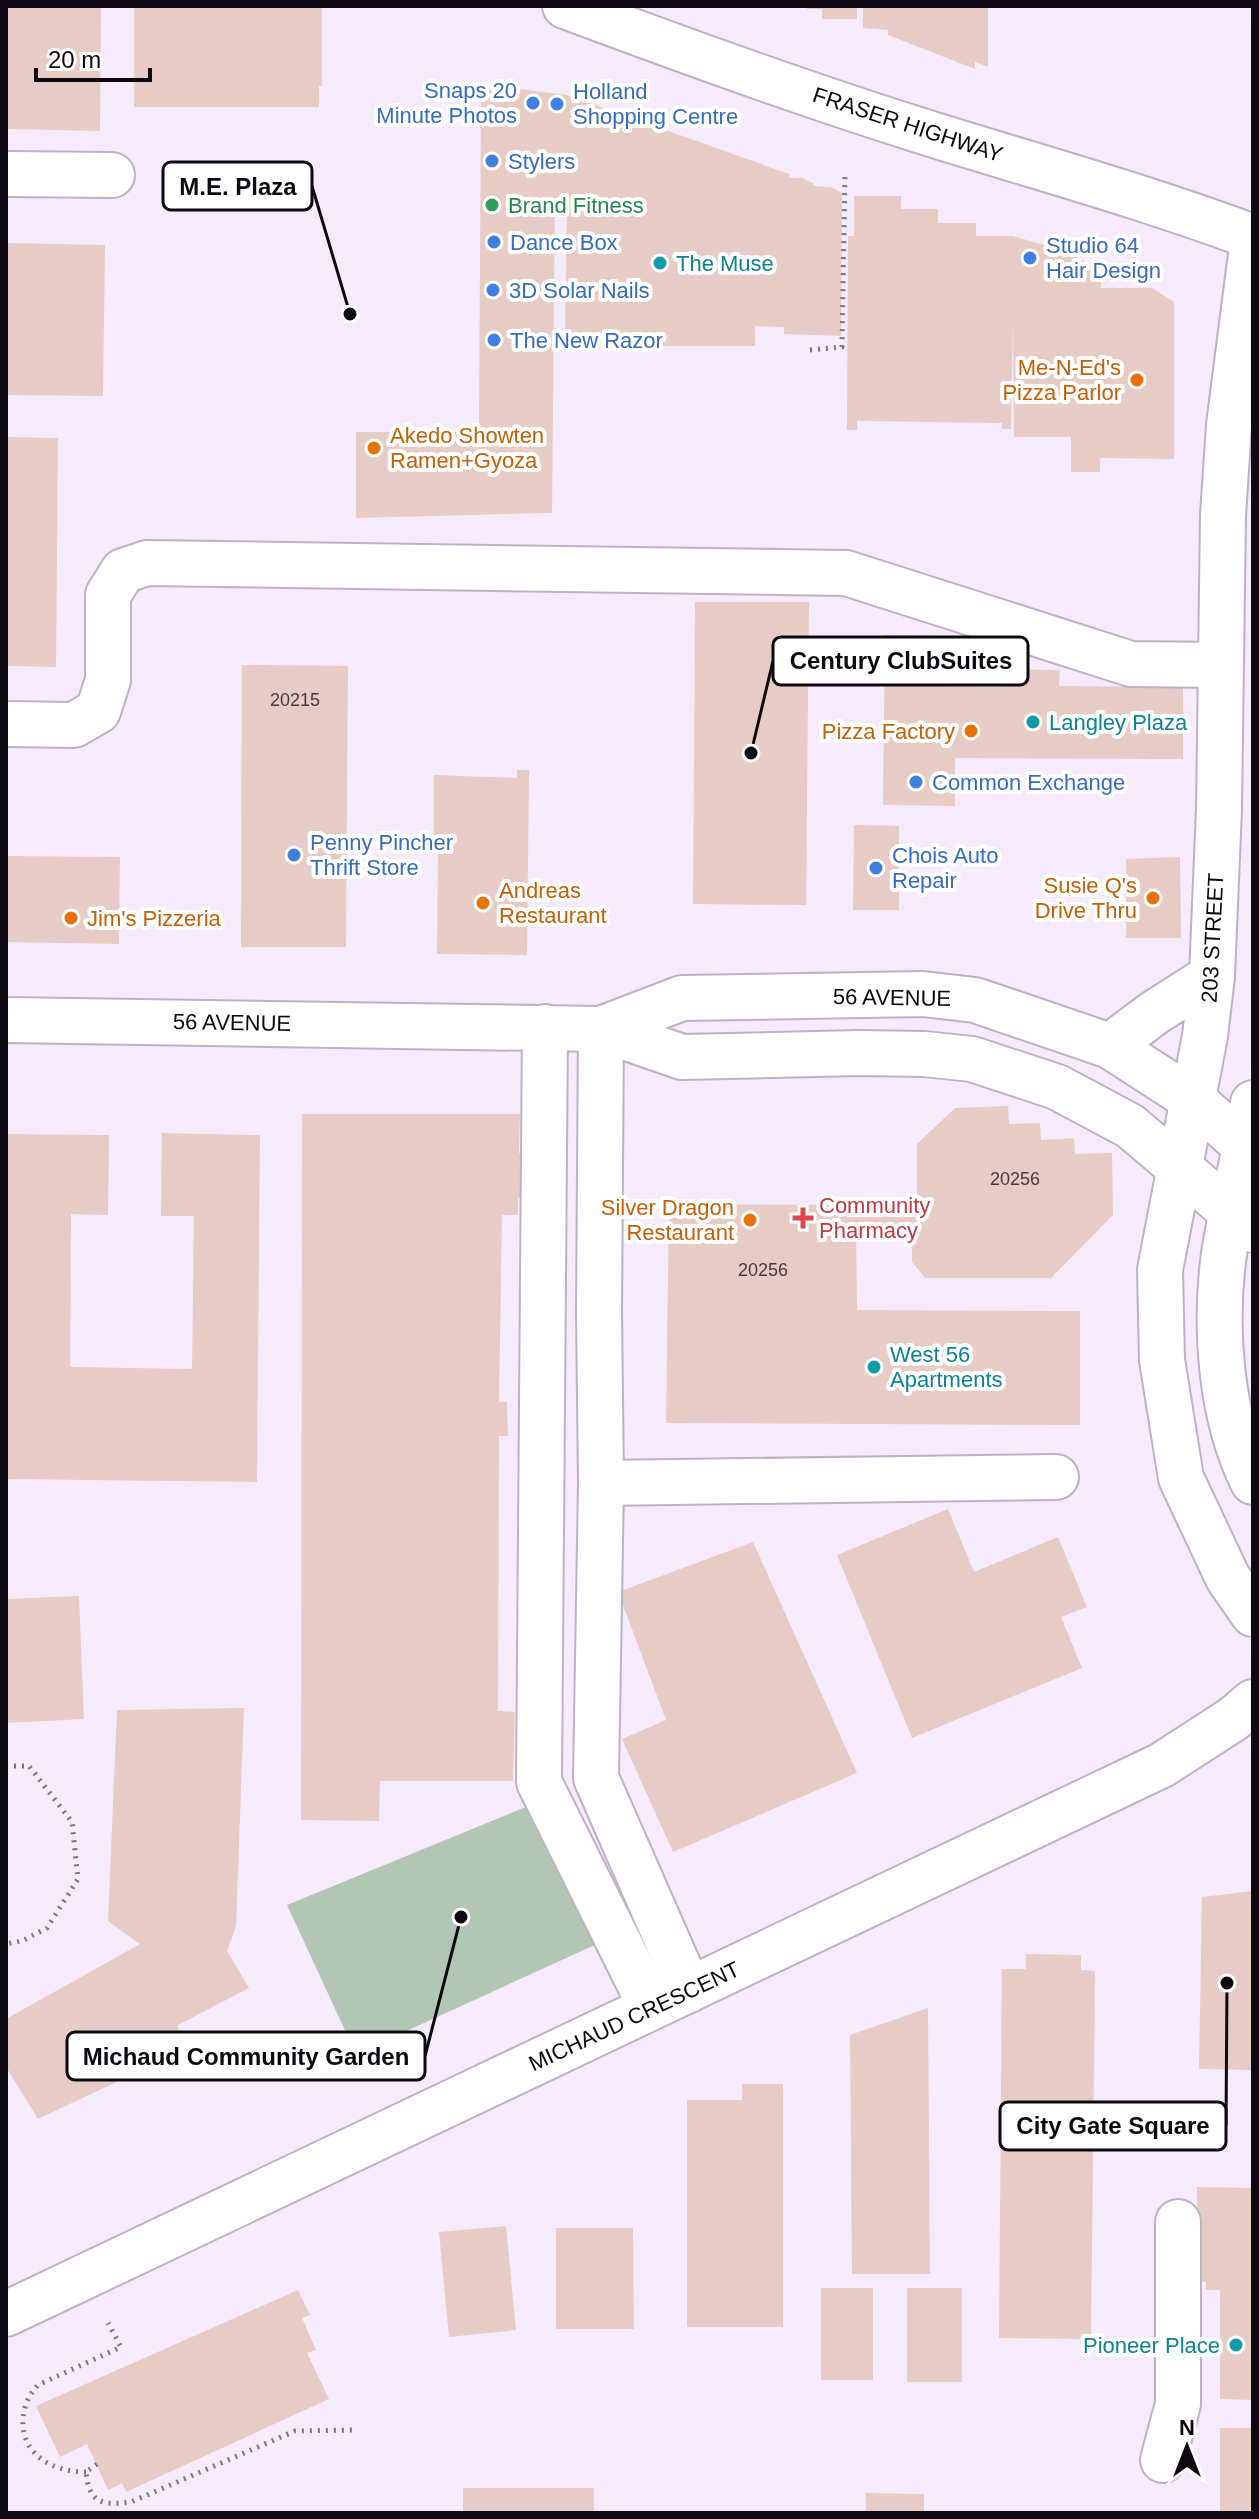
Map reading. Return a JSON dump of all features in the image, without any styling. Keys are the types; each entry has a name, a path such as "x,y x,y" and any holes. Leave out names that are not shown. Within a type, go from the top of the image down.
{"main road":[{"name":"FRASER HIGHWAY","path":"565,6 698,56 1253,238"},
{"path":"6,174 112,175"},
{"name":"203 STREET","path":"1253,238 1229,425 1223,515 1219,809 1212,976 1205,1036 1160,1270 1162,1360 1181,1478 1228,1578 1253,1614"},
{"path":"6,724 74,725 98,711 108,680 108,595 123,571 147,563 846,573 1131,664 1220,665"},
{"path":"1110,1046 1212,976"},
{"name":"56 AVENUE","path":"601,1029 682,998 923,994 975,1000 1110,1046 1192,1099 1248,1149"},
{"name":"56 AVENUE","path":"6,1020 601,1029 682,1057 859,1053 924,1054 972,1059 1057,1087 1130,1126 1243,1220"},
{"path":"545,1027 539,1782 670,1998"},
{"path":"601,1029 601,1483 596,1778 670,1998"},
{"path":"1249,1460 1233,1432 1222,1366 1220,1294 1243,1220 1253,1103"},
{"path":"601,1483 1056,1477"},
{"name":"MICHAUD CRESCENT","path":"6,2314 1162,1765 1233,1719 1253,1702"},
{"path":"1163,2460 1178,2404 1178,2222"}],"path":[{"path":"810,350 842,347 845,173"},
{"path":"6,1766 29,1766 72,1822 78,1879 47,1928 22,1941 6,1944"},
{"path":"97,2464 86,2472 68,2472 34,2454 27,2443 23,2426 24,2410 30,2394 38,2385 121,2347 108,2323"},
{"path":"86,2472 87,2486 94,2497 109,2505 131,2502 295,2431 354,2430"}],"green space":[{"path":"567,1790 632,1928 356,2054 287,1905"}],"building":[{"path":"6,6 101,6 100,131 6,129"},
{"path":"134,6 322,6 319,107 134,107"},
{"path":"807,6 857,6 857,19 822,19 822,9 807,9"},
{"path":"863,6 988,6 988,67 975,62 975,69 888,35 888,30 863,28"},
{"path":"481,89 518,89 567,95 789,174 789,178 802,178 813,183 813,186 831,187 842,193 841,336 784,334 784,327 755,326 755,346 641,346 641,338 565,336 567,201 555,200 552,513 356,518 356,432 479,432"},
{"path":"854,196 901,196 901,209 938,209 938,223 976,223 976,236 1012,236 1059,249 1101,270 1101,288 1152,288 1174,302 1174,459 1100,458 1100,472 1071,472 1071,437 1014,437 1013,321 1011,429 1002,429 1002,423 857,421 857,430 847,430 848,236 854,236"},
{"path":"6,243 105,245 103,396 6,395"},
{"path":"6,437 58,438 56,667 6,666"},
{"path":"695,602 809,602 806,905 693,904"},
{"name":"Langley Plaza","path":"885,635 941,636 941,686 1001,687 1001,669 1060,670 1059,686 1183,687 1183,759 955,758 955,806 883,805"},
{"name":"Penny Pincher Thrift Store","path":"242,665 348,666 346,947 241,947"},
{"name":"Andreas Restaurant","path":"517,770 529,770 527,955 437,954 438,851 434,851 434,775 517,778"},
{"name":"Chois Auto Repair","path":"854,825 899,826 899,910 853,910"},
{"path":"6,856 120,857 119,944 6,942"},
{"name":"Susie Q's Drive Thru","path":"1180,857 1181,938 1126,938 1126,859"},
{"path":"1008,1106 1009,1124 1040,1123 1041,1140 1074,1138 1075,1154 1112,1153 1113,1215 1051,1278 925,1278 912,1262 912,1231 856,1230 857,1310 1080,1311 1080,1425 666,1423 669,1204 917,1205 917,1144 955,1108"},
{"path":"302,1114 520,1114 519,1153 525,1153 524,1198 518,1198 518,1215 502,1215 499,1402 507,1402 508,1436 499,1436 498,1711 515,1712 513,1781 380,1781 379,1821 301,1820"},
{"path":"162,1133 260,1135 257,1482 6,1479 6,1134 109,1135 108,1215 71,1214 70,1367 192,1369 194,1216 161,1216"},
{"path":"948,1509 974,1572 1058,1537 1087,1607 1061,1617 1082,1668 912,1738 837,1555"},
{"path":"753,1542 857,1773 673,1852 622,1739 666,1720 618,1592"},
{"path":"79,1596 84,1719 6,1723 6,1599"},
{"path":"244,1708 236,1926 227,1951 249,1988 178,2025 180,2052 38,2119 6,2067 6,2019 140,1944 108,1921 117,1710"},
{"path":"1253,1891 1253,2070 1199,2069 1202,1897"},
{"path":"1026,1954 1081,1955 1081,1970 1095,1971 1091,2339 999,2338 1002,1969 1026,1969"},
{"path":"928,2008 930,2274 852,2274 850,2035"},
{"path":"742,2084 783,2084 783,2327 687,2327 687,2100 742,2100"},
{"name":"Pioneer Place","path":"1197,2187 1253,2188 1253,2400 1220,2399 1220,2290 1206,2290 1206,2282 1197,2281"},
{"path":"506,2226 516,2330 449,2337 439,2232"},
{"path":"556,2228 633,2228 634,2329 556,2329"},
{"path":"821,2288 873,2288 873,2380 821,2380"},
{"path":"907,2288 962,2288 962,2382 907,2382"},
{"path":"298,2290 310,2315 302,2318 316,2350 307,2353 329,2399 126,2492 122,2483 108,2490 87,2444 60,2457 36,2406"},
{"path":"1220,2428 1253,2428 1253,2513 1220,2513"},
{"path":"463,2488 594,2488 594,2513 463,2513"},
{"path":"866,2493 924,2494 924,2513 866,2513"}],"place":[{"name":"Snaps 20 Minute Photos","path":"533,103"},
{"name":"Holland Shopping Centre","path":"557,104"},
{"name":"Stylers","path":"492,161"},
{"name":"Brand Fitness","path":"492,205"},
{"name":"Dance Box","path":"494,242"},
{"name":"Studio 64 Hair Design","path":"1030,258"},
{"name":"The Muse","path":"660,263"},
{"name":"3D Solar Nails","path":"493,290"},
{"name":"M.E. Plaza","path":"350,314"},
{"name":"The New Razor","path":"494,340"},
{"name":"Me-N-Ed's Pizza Parlor","path":"1137,380"},
{"name":"Akedo Showten Ramen+Gyoza","path":"374,448"},
{"name":"Langley Plaza","path":"1033,722"},
{"name":"Pizza Factory","path":"971,731"},
{"name":"Century ClubSuites","path":"751,753"},
{"name":"Common Exchange","path":"916,782"},
{"name":"Penny Pincher Thrift Store","path":"294,855"},
{"name":"Chois Auto Repair","path":"876,868"},
{"name":"Susie Q's Drive Thru","path":"1153,898"},
{"name":"Andreas Restaurant","path":"483,903"},
{"name":"Jim's Pizzeria","path":"71,918"},
{"name":"Community Pharmacy","path":"803,1218"},
{"name":"Silver Dragon Restaurant","path":"750,1220"},
{"name":"West 56 Apartments","path":"874,1367"},
{"name":"Michaud Community Garden","path":"461,1917"},
{"name":"City Gate Square","path":"1227,1983"},
{"name":"Pioneer Place","path":"1236,2345"}]}
